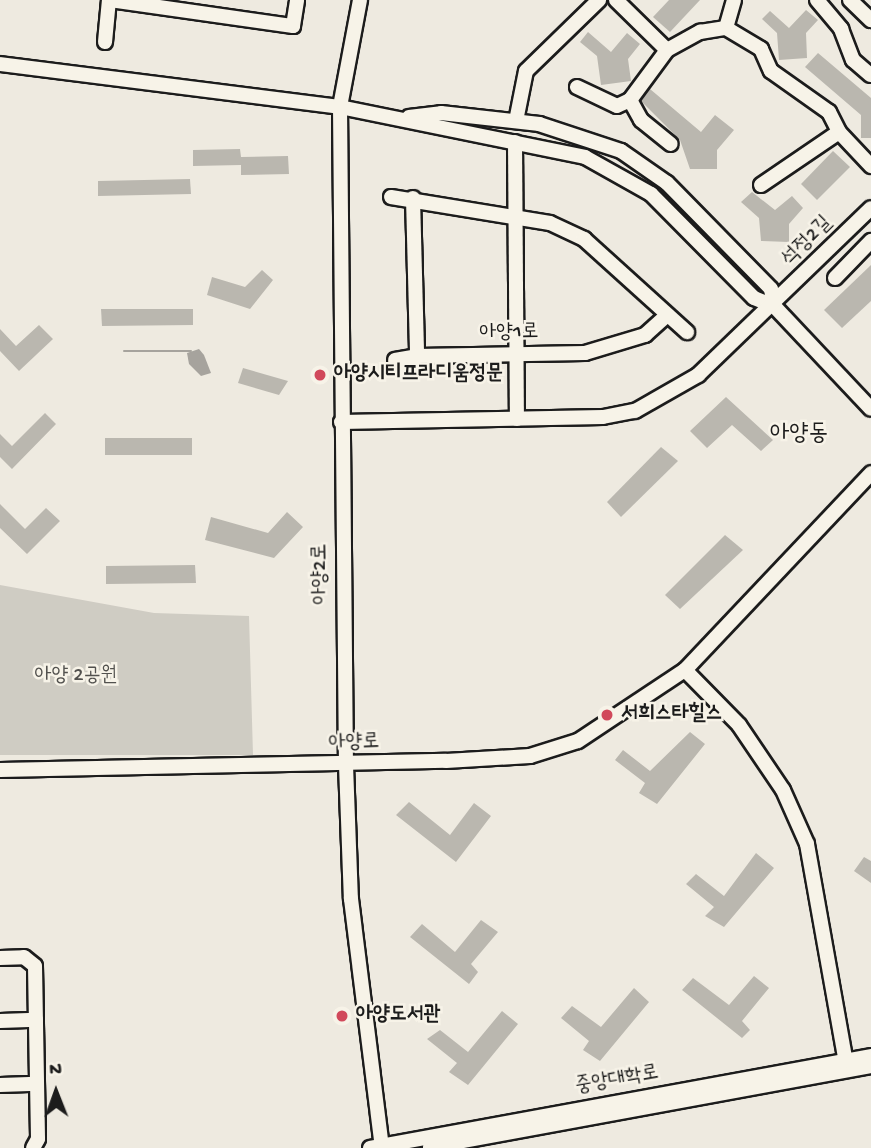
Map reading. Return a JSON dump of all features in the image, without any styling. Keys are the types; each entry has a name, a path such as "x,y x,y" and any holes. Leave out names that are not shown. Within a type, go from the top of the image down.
{"street":[{"path":"105,42 110,0 293,26 297,0"},
{"name":"아양2로","path":"360,0 340,107 346,765 351,899 378,1147"},
{"path":"516,121 526,71 599,0"},
{"path":"616,0 667,50"},
{"path":"726,28 734,0"},
{"path":"817,0 870,75"},
{"path":"850,0 871,20"},
{"path":"577,87 617,106 630,100 667,50 700,32 726,28 761,48 771,71 828,112 839,132 871,166"},
{"path":"0,64 404,117 585,157 622,174 651,194 754,298 775,306 871,409"},
{"path":"630,100 641,120 671,144"},
{"path":"404,117 441,113 516,121 594,139 644,164 771,289 775,306"},
{"path":"761,185 839,132"},
{"path":"515,142 516,419"},
{"path":"391,197 514,214 584,239 666,316 687,332"},
{"path":"413,198 417,356"},
{"name":"석정2길","path":"341,422 603,417 667,397 775,306 871,208"},
{"path":"835,278 871,241"},
{"name":"아양1로","path":"395,360 417,356 516,355 619,346 666,316"},
{"name":"아양로","path":"0,770 346,765 530,756 612,723 685,670 871,473"},
{"path":"685,670 739,725 783,790 807,844 846,1065"},
{"path":"0,958 24,957 35,966 38,1139 33,1148"},
{"path":"0,1021 36,1020"},
{"name":"중앙대학로","path":"421,1148 846,1065 871,1056"},
{"name":"중앙대학로","path":"378,1147 846,1065 871,1066"},
{"path":"0,1085 37,1084"}],"green space":[{"name":"아양 2공원","path":"0,585 154,613 249,616 253,755 0,755"}],"shaded area":[{"path":"199,349 211,373 201,376 189,364 187,353"}],"building":[{"path":"669,0 700,0 670,32 653,17"},
{"path":"806,10 818,20 806,33 807,58 779,60 777,33 762,19 770,11 789,28"},
{"path":"588,32 611,52 627,33 640,44 628,59 631,81 601,85 597,56 580,42"},
{"path":"818,53 871,98 871,138 861,138 861,115 805,67"},
{"path":"650,89 701,132 715,115 734,130 717,150 717,169 690,169 680,140 641,101"},
{"path":"240,149 241,157 288,156 289,174 241,175 241,165 193,166 193,150"},
{"path":"833,151 850,167 817,200 801,184"},
{"path":"190,179 191,194 98,196 98,181"},
{"path":"752,192 775,210 792,196 803,208 789,224 789,242 761,241 759,218 741,202"},
{"path":"871,265 871,301 842,328 824,310"},
{"path":"262,270 273,280 250,309 207,295 212,277 245,287"},
{"path":"101,309 193,309 193,325 102,326"},
{"path":"39,325 53,339 19,371 0,351 0,329 16,346"},
{"path":"243,368 288,381 279,395 238,383"},
{"path":"726,397 773,440 761,451 732,425 707,448 690,431"},
{"path":"45,413 56,424 12,469 0,457 0,434 12,446"},
{"path":"105,438 192,438 192,455 105,455"},
{"path":"661,447 678,461 621,517 607,502"},
{"path":"0,504 25,529 46,508 60,521 27,554 0,528"},
{"path":"287,512 303,527 274,558 205,540 211,517 268,533"},
{"path":"725,535 743,550 680,609 665,595"},
{"path":"195,565 196,583 106,584 106,566"},
{"path":"690,732 705,744 657,804 639,793 645,783 615,760 623,750 650,771"},
{"path":"409,802 450,835 474,803 491,816 456,862 396,815"},
{"path":"756,853 774,868 724,927 705,916 714,907 686,884 696,874 724,896"},
{"path":"864,857 871,861 871,883 854,871"},
{"path":"481,920 498,932 471,964 478,972 469,984 410,937 422,924 455,952"},
{"path":"754,976 769,988 742,1021 750,1030 742,1038 682,990 693,978 729,1005"},
{"path":"634,988 649,1002 600,1061 583,1050 589,1041 561,1018 572,1006 601,1027"},
{"path":"502,1011 518,1024 468,1085 449,1072 457,1063 427,1039 440,1030 468,1052"}],"waterway":[{"path":"124,351 191,351"}],"place":[{"name":"아양시티프라디움정문","path":"320,375"},
{"name":"서희스타힐스","path":"607,715"},
{"name":"아양도서관","path":"342,1016"}],"district":[{"name":"아양동","path":"799,435"}]}
